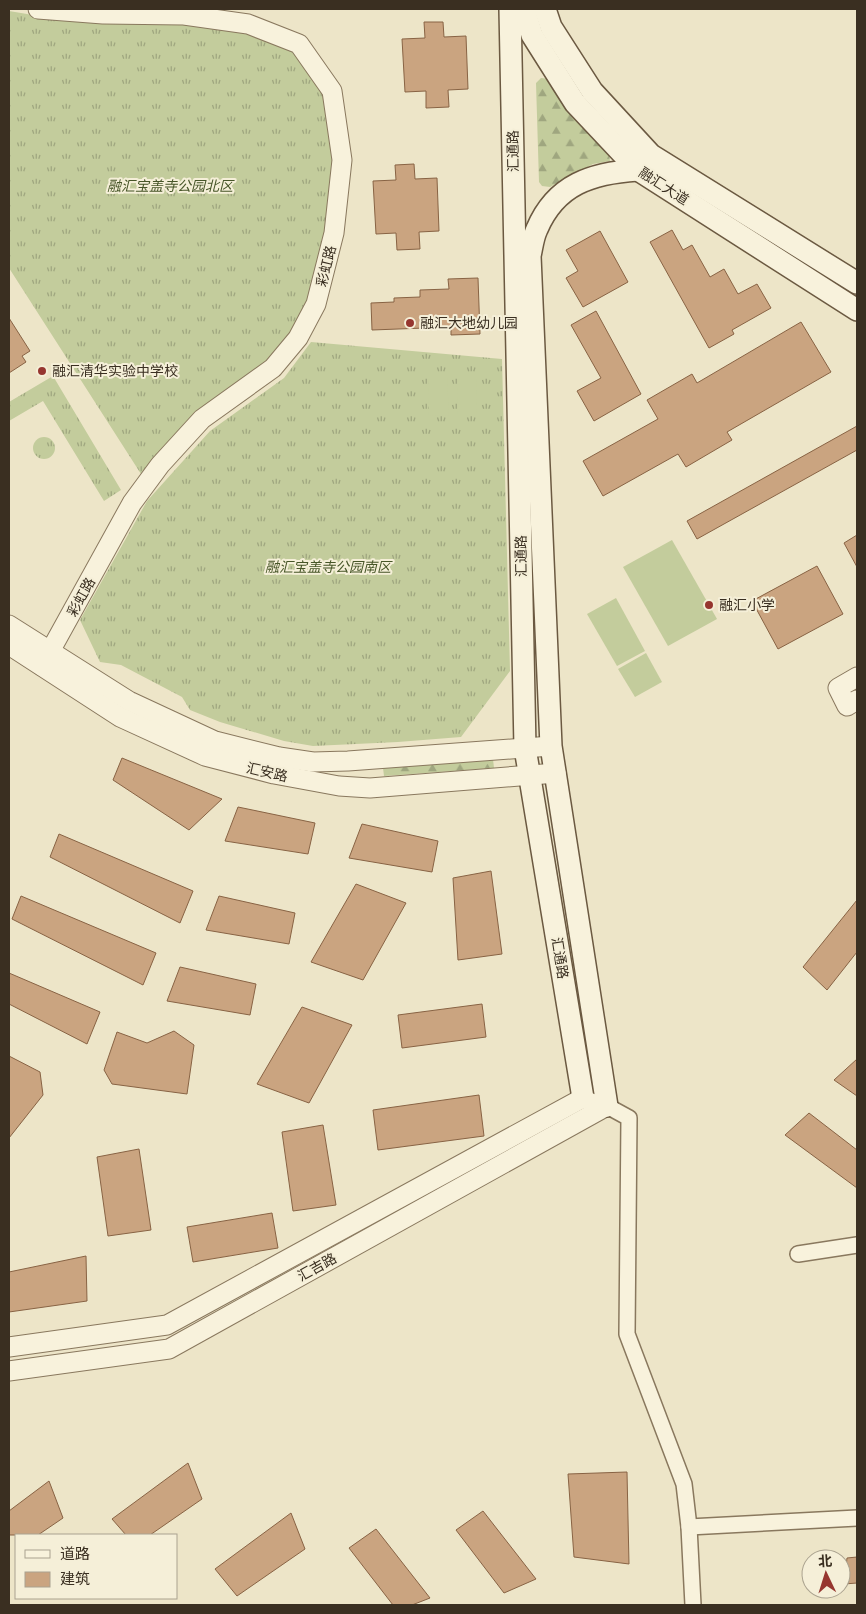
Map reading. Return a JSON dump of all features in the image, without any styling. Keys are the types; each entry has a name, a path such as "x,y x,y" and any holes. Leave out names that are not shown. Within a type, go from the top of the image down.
{"main road":[{"name":"汇通路","path":"510,9 526,748 583,1098"},
{"name":"融汇大道","path":"524,9 532,35 575,103 638,170 857,310"},
{"name":"融汇大道","path":"545,9 551,27 592,92 651,155 857,282"},
{"name":"汇通路","path":"607,1106 551,746 530,256 536,231 546,210 566,190 587,178 612,172 638,170"}],"street":[{"name":"彩虹路","path":"38,9 103,14 184,16 239,22 299,44 332,91 342,160 334,233 316,304 298,338 273,368 202,420 160,465 132,503 46,659"},
{"name":"汇安路","path":"9,625 46,659 120,716 205,756 274,774 339,786 370,788 556,773"},
{"name":"汇安路","path":"9,645 46,659 129,701 207,737 279,758 322,762 551,746"},
{"path":"852,703 838,688 857,677"},
{"path":"583,1098 607,1106 629,1118 626,1334 684,1484 689,1527 693,1605"},
{"name":"汇吉路","path":"9,1347 166,1325 583,1098"},
{"name":"汇吉路","path":"9,1371 169,1350 607,1106"},
{"path":"798,1254 857,1245"},
{"path":"689,1527 857,1518"}],"green space":[{"name":"融汇宝盖寺公园北区","path":"9,11 39,16 183,23 245,30 292,49 326,93 336,159 327,231 309,299 294,333 268,361 197,413 141,474 9,268"},
{"path":"541,78 550,79 609,153 610,161 593,164 550,187 542,186 539,182 536,83"},
{"name":"融汇宝盖寺公园南区","path":"311,342 502,359 510,671 461,737 313,746 284,741 220,722 190,710 182,697 121,665 100,662 80,620 147,501 210,431 284,378"},
{"path":"53,376 121,490 104,501 43,401 9,421 9,402"},
{"path":"428,378 447,378 449,415 429,416"},
{"path":"457,378 476,378 477,415 458,415"},
{"path":"44,437 52,440 55,448 52,456 44,459 36,456 33,448 36,440"},
{"path":"672,540 717,619 668,646 623,567"},
{"path":"616,598 645,651 617,666 587,614"},
{"path":"646,653 662,682 635,697 618,669"},
{"path":"493,759 494,768 384,776 383,768"}],"building":[{"path":"424,22 443,22 444,37 466,36 468,89 448,90 449,107 426,108 426,91 405,92 402,39 425,38"},
{"path":"414,164 415,179 437,178 439,231 419,232 420,249 397,250 396,233 376,234 373,181 396,180 395,165"},
{"path":"672,230 683,250 692,245 710,277 724,269 738,294 757,284 771,308 732,330 734,334 709,348 650,242"},
{"path":"600,231 628,282 583,307 566,278 578,271 566,250"},
{"path":"478,278 480,334 451,335 451,327 372,330 371,303 394,302 394,298 420,297 420,290 449,289 448,279"},
{"path":"596,311 641,394 594,421 577,391 601,378 571,325"},
{"path":"9,318 30,351 22,356 26,362 9,373"},
{"path":"801,322 831,372 727,432 732,440 686,467 678,454 603,496 583,461 658,419 647,400 692,374 697,383"},
{"path":"857,426 857,450 697,539 687,521"},
{"path":"857,535 857,567 844,543"},
{"path":"817,566 843,614 778,649 752,601"},
{"path":"122,758 222,799 189,830 113,780"},
{"path":"238,807 315,823 308,854 225,841"},
{"path":"362,824 438,841 432,872 349,858"},
{"path":"59,834 193,891 180,923 50,857"},
{"path":"491,871 502,954 458,960 453,878"},
{"path":"356,884 406,903 363,980 311,962"},
{"path":"21,896 156,953 143,985 12,919"},
{"path":"219,896 295,913 289,944 206,930"},
{"path":"857,900 857,952 827,990 803,967"},
{"path":"180,967 256,984 250,1015 167,1001"},
{"path":"9,973 100,1012 87,1044 9,1004"},
{"path":"482,1004 486,1037 402,1048 398,1015"},
{"path":"302,1007 352,1025 309,1103 257,1084"},
{"path":"174,1031 194,1045 187,1094 112,1084 104,1070 117,1032 147,1043"},
{"path":"9,1056 40,1072 43,1095 9,1138"},
{"path":"857,1059 857,1096 834,1080"},
{"path":"479,1095 484,1136 378,1150 373,1110"},
{"path":"809,1113 857,1150 857,1188 785,1135"},
{"path":"323,1125 336,1205 293,1211 282,1132"},
{"path":"139,1149 151,1230 108,1236 97,1157"},
{"path":"272,1213 278,1248 193,1262 187,1227"},
{"path":"86,1256 87,1301 9,1312 9,1272"},
{"path":"188,1463 202,1499 151,1534 125,1534 112,1519"},
{"path":"627,1472 629,1564 574,1557 568,1474"},
{"path":"49,1481 63,1518 39,1534 9,1535 9,1511"},
{"path":"483,1511 536,1579 504,1593 456,1530"},
{"path":"291,1513 305,1549 237,1596 215,1569"},
{"path":"376,1529 430,1598 412,1605 393,1605 349,1548"},
{"path":"857,1557 857,1583 851,1583 851,1558"}],"place":[{"name":"融汇大地幼儿园","path":"410,323"},
{"name":"融汇清华实验中学校","path":"42,371"},
{"name":"融汇小学","path":"709,605"}]}
